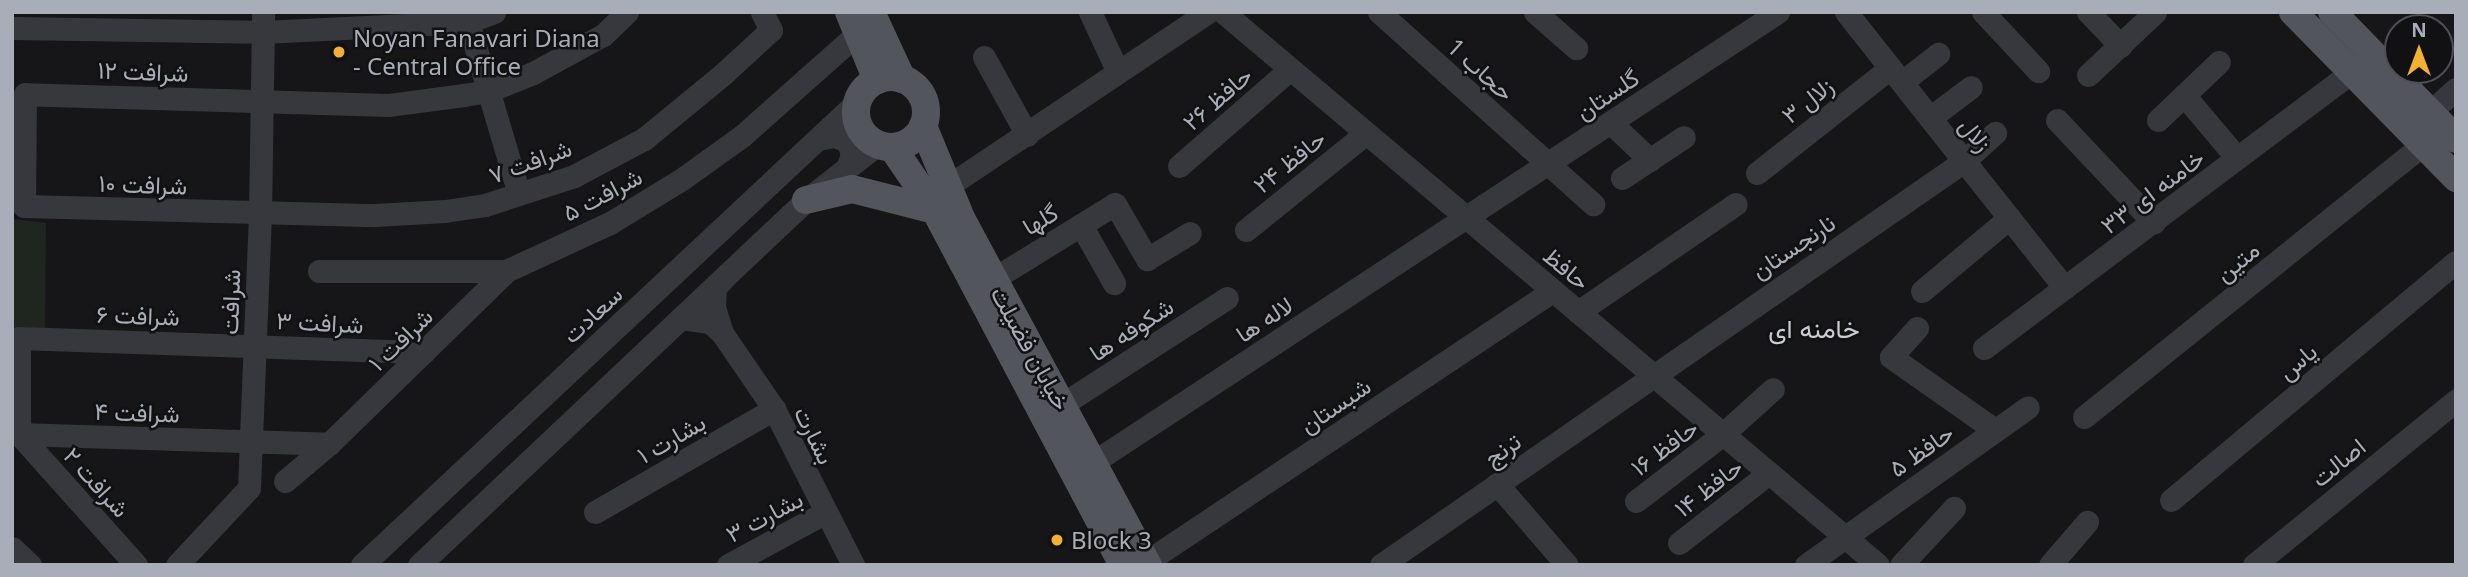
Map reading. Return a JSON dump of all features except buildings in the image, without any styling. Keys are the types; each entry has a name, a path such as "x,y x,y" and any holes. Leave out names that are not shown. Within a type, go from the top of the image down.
{"main road":[{"path":"2293,12 2456,178"},
{"path":"2332,12 2456,139"},
{"path":"860,19 889,79"},
{"path":"889,79 911,83 924,99 926,109 923,126 908,142 885,145 862,131 858,122 858,101 865,89 889,79"},
{"name":"خیابان فضیلت","path":"923,126 941,198 1016,342 1139,564"},
{"name":"خیابان فضیلت","path":"885,145 941,198 993,279 1016,342 1062,404 1139,564"},
{"path":"806,200 852,189 898,198 941,198"}],"street":[{"path":"12,28 263,22 468,22 494,12"},
{"name":"شرافت ۱۲","path":"24,206 25,94 388,105 489,91 533,73 603,35 627,12"},
{"path":"1090,12 1118,72"},
{"path":"941,198 1027,135 1208,12"},
{"name":"حافظ","path":"1223,12 1878,565"},
{"name":"حجاب 1","path":"1379,12 1592,204"},
{"path":"1535,12 1576,48"},
{"name":"گلستان","path":"1465,216 1778,12"},
{"path":"1983,12 2038,71"},
{"path":"2088,12 2121,46"},
{"path":"2088,75 2155,12"},
{"name":"زلال","path":"1852,14 1896,75 2065,288"},
{"name":"شرافت ۵","path":"319,271 506,271 610,223 682,179 741,136 860,19"},
{"name":"شرافت ۷","path":"260,214 375,215 445,211 485,205 574,176 644,139 723,74 766,21"},
{"name":"شرافت","path":"177,565 249,488 253,441 260,214 263,22"},
{"path":"468,22 519,194"},
{"name":"۳ زلال","path":"1757,173 1896,75 1938,54"},
{"path":"984,57 1027,135"},
{"path":"2158,120 2219,62"},
{"name":"حافظ ۲۶","path":"1178,166 1290,69"},
{"name":"خامنه ای ۳۳","path":"1984,348 2154,223 2350,73"},
{"path":"1930,118 1971,87"},
{"path":"2430,113 2456,89"},
{"path":"2185,95 2237,159"},
{"name":"سعادت","path":"362,565 858,101"},
{"path":"2057,120 2154,223"},
{"path":"1611,122 1650,160"},
{"name":"حافظ ۲۴","path":"1246,230 1366,133"},
{"name":"نارنجستان","path":"1652,374 1964,161 1995,133"},
{"path":"818,139 834,136 848,141 852,155 847,169"},
{"path":"1622,178 1684,137"},
{"path":"419,565 806,200 885,145"},
{"name":"متین","path":"2084,417 2422,145"},
{"name":"گلها","path":"993,279 1115,204 1147,259 1190,233"},
{"path":"1578,312 1736,204"},
{"name":"شرافت ۱۰","path":"24,206 260,214"},
{"name":"لاله ها","path":"1092,463 1465,216"},
{"path":"1922,291 2010,218"},
{"path":"1082,225 1114,283"},
{"name":"یاس","path":"2171,500 2456,262"},
{"name":"شرافت ۱","path":"285,481 329,444 506,271"},
{"path":"722,333 715,287 725,277"},
{"name":"شبستان","path":"1139,564 1553,291"},
{"name":"شکوفه ها","path":"1062,404 1227,298"},
{"path":"681,318 710,322 722,333"},
{"path":"1917,328 1891,357 1995,430"},
{"name":"بشارت","path":"722,333 774,409 824,513 853,565"},
{"name":"شرافت ۶","path":"19,434 19,338 255,345"},
{"name":"شرافت ۳","path":"255,345 424,352"},
{"name":"ترنج","path":"1381,565 1652,374"},
{"name":"حافظ ۱۶","path":"1636,501 1723,434 1773,389"},
{"name":"اصالت","path":"2254,565 2456,400"},
{"name":"حافظ ۵","path":"1806,565 1843,536 2028,407"},
{"name":"بشارت ۱","path":"595,512 774,409"},
{"name":"شرافت ۴","path":"19,434 253,441"},
{"name":"شرافت ۲","path":"19,434 136,565"},
{"path":"253,441 329,444"},
{"name":"حافظ ۱۴","path":"1679,543 1769,473"},
{"path":"1497,484 1567,565"},
{"path":"1901,565 1954,508"},
{"name":"بشارت ۳","path":"728,565 824,513"},
{"path":"2050,565 2087,522"},
{"path":"12,548 30,565"}],"shaded area":[{"path":"12,219 46,223 45,332 12,358"}],"place":[{"name":"Noyan Fanavari Diana - Central Office","path":"339,52"},
{"name":"Block 3","path":"1057,540"}],"district":[{"name":"خامنه ای","path":"1814,329"}]}
